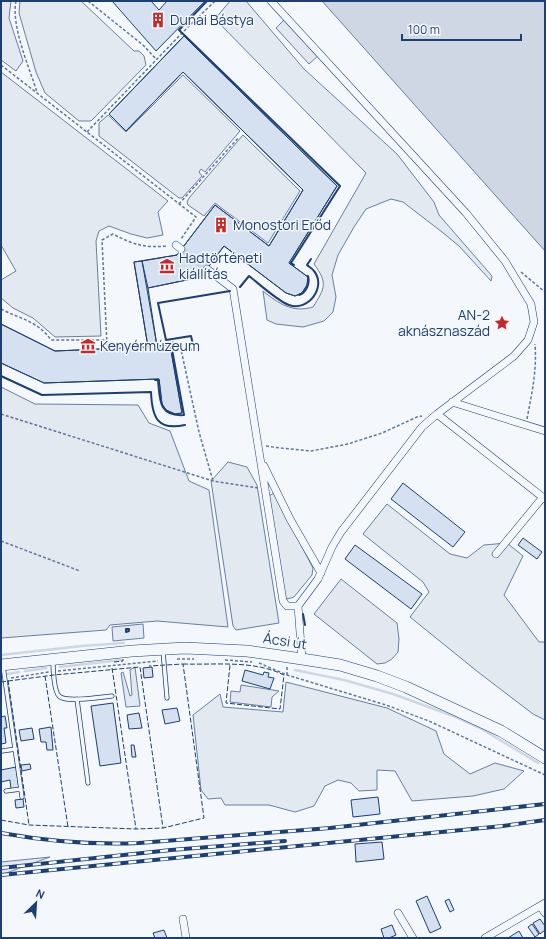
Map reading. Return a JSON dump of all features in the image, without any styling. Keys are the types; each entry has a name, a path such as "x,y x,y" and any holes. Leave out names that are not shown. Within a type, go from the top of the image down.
{"main road":[{"name":"Ácsi út","path":"2,665 163,648 247,651 302,658 340,665 378,676 406,687 501,731 545,758"}],"street":[{"path":"270,1 466,213 505,261 531,304 534,322 528,340 514,356 452,402 422,427 341,532 332,547 321,573 298,606 302,658"},
{"path":"207,269 233,289 283,601 287,606 298,606"},
{"path":"452,402 545,431"},
{"path":"437,414 544,498 496,554"},
{"path":"261,460 290,519 321,573"},
{"path":"266,498 271,492 277,492"},
{"path":"484,938 543,904 545,912"},
{"path":"398,913 413,938"},
{"path":"183,919 186,938"}],"lane":[{"path":"163,648 167,698"},
{"path":"52,659 56,691 59,696 65,699 112,696"},
{"path":"2,665 16,748 22,797"},
{"path":"77,699 88,783"},
{"path":"2,751 16,748"},
{"path":"6,791 21,789"}],"path":[{"path":"16,1 14,10 20,37 38,92"},
{"path":"88,1 143,45 156,59"},
{"path":"87,132 156,59 214,1"},
{"path":"1,65 38,92 196,217 179,247 151,248 131,243 113,234 102,240 107,345"},
{"path":"179,204 239,137"},
{"path":"517,269 545,292"},
{"path":"1,309 34,324 44,331 51,340 107,340"},
{"path":"172,342 180,345 199,432 213,481"},
{"path":"525,424 534,387 536,364 535,343"},
{"path":"1,414 213,481 265,490"},
{"path":"258,444 312,451 348,444 382,433 417,417 437,414"},
{"path":"1,541 80,571"},
{"path":"5,679 54,671 169,659 199,659"},
{"path":"219,660 252,662"},
{"path":"258,662 287,675 386,705 428,722 545,775"}],"shaded area":[{"path":"1,1 11,1 9,18 23,61 16,71 1,60"},
{"path":"20,1 81,1 134,51 139,51 144,56 146,65 91,121 79,121 45,93 36,72 19,13"},
{"path":"230,1 246,1 304,69 397,154 434,202 439,215 492,276 491,281 459,246 442,232 403,202 391,199 366,209 338,255 332,275 336,297 333,312 324,321 303,327 276,324 267,320 263,291 286,306 299,309 313,307 323,286 321,276 314,264 366,173 215,19"},
{"path":"322,1 545,1 545,251"},
{"path":"286,18 320,54 309,64 276,28"},
{"path":"1,72 168,201 158,212 163,235 147,238 109,226 99,231 96,241 101,336 55,337 33,318 13,308 1,298 1,280 16,271 1,245"},
{"path":"183,75 240,131 205,172 201,169 199,172 202,176 182,198 179,198 99,136 99,123 108,115 126,132"},
{"path":"243,135 300,191 268,243 215,203 204,216 188,205 187,202"},
{"path":"1,387 35,404 138,405 149,423 170,431 189,481 209,490 228,627 157,621 110,625 106,630 1,638"},
{"path":"228,462 247,467 257,485 279,623 236,630 233,626 211,481"},
{"path":"274,493 313,568 312,575 294,597 287,599 285,597 269,496"},
{"path":"387,504 450,554 467,558 484,545 507,543 523,556 504,595 539,642 545,642 545,720 533,714 410,617 429,592 423,582 363,534"},
{"path":"341,579 397,623 399,639 398,652 392,659 385,663 377,664 314,614"},
{"path":"143,624 144,638 113,641 112,627"},
{"path":"135,667 140,706 126,707 121,673 123,672 130,696 132,695 130,670"},
{"path":"286,682 387,708 436,731 444,754 470,774 495,763 524,771 504,789 473,796 412,801 395,771 377,770 377,790 359,791 351,783 338,780 325,786 314,806 295,812 269,805 225,805 221,798 208,799 201,790 193,715 220,694 223,707 283,712"},
{"path":"241,685 279,691 272,697 271,707 230,702 231,691 240,692"},
{"path":"50,857 1,875 1,862"}],"building":[{"name":"Dunai Bástya","path":"112,1 151,1 159,10 167,1 205,1 156,51"},
{"name":"Monostori Erőd","path":"184,36 337,186 289,263 308,277 307,285 302,293 295,296 286,293 224,246 201,277 148,288 142,261 177,255 215,205 269,246 303,190 183,72 126,131 109,114"},
{"name":"Monostori Erőd","path":"184,36 337,186 289,263 308,277 307,285 302,293 295,296 286,293 224,246 201,277 148,288 157,346 170,345 182,413 175,414 166,410 162,404 159,379 44,383 1,363 1,324 55,351 148,347 134,262 177,255 215,205 269,246 303,190 183,72 126,131 109,114"},
{"path":"142,261 157,346 170,345 182,413 175,414 166,410 162,404 159,379 44,383 1,363 1,324 55,351 148,347 134,262"},
{"path":"403,483 465,532 453,547 391,499"},
{"path":"523,538 542,552 537,559 518,545"},
{"path":"355,545 422,594 411,609 345,559"},
{"path":"152,667 153,677 144,678 143,668"},
{"path":"245,670 263,675 264,672 269,673 268,677 274,678 270,689 242,681"},
{"path":"113,703 121,763 100,766 91,706"},
{"path":"177,708 180,721 165,724 162,710"},
{"path":"139,713 142,728 129,729 127,715"},
{"path":"5,716 7,728 4,728 6,743 1,744 1,717"},
{"path":"51,727 53,750 47,750 46,742 41,742 39,729"},
{"path":"32,728 34,739 21,741 19,730"},
{"path":"131,745 134,745 136,757 132,757"},
{"path":"30,764 31,769 22,771 21,765"},
{"path":"16,767 19,788 11,789 10,780 1,782 1,770"},
{"path":"378,797 380,814 353,817 351,800"},
{"path":"23,799 24,807 16,808 15,800"},
{"path":"382,842 384,859 356,862 355,844"},
{"path":"427,896 441,928 430,933 416,901"},
{"path":"449,899 454,910 450,912 445,901"},
{"path":"540,919 545,926 545,930 540,934 533,923"},
{"path":"532,924 539,934 535,937 528,927"},
{"path":"392,925 396,935 389,938 384,938 381,929"},
{"path":"164,930 167,938 155,938 153,933"},
{"path":"519,931 523,938 508,938"}],"waterway":[{"path":"1,655 124,643"},
{"path":"60,667 121,660"},
{"path":"25,671 46,668"},
{"path":"295,670 344,680 393,694 456,717 480,728 538,763"},
{"path":"8,674 19,672"}],"tunnel":[{"path":"181,249 207,269"}],"railway":[{"path":"1,833 69,842 139,843 330,828 545,804"},
{"path":"1,875 503,826 545,820"},
{"path":"1,868 171,850 285,841"}],"fence":[{"path":"114,662 123,661 123,659"},
{"path":"183,664 248,665 272,670 284,675 280,709 226,703 230,665"},
{"path":"1,820 29,825 136,829 163,828 204,818 183,664 149,666"},
{"path":"1,682 54,675 140,667 163,828"},
{"path":"112,668 136,829"},
{"path":"45,676 68,827"},
{"path":"8,680 29,825"}],"wall":[{"path":"207,1 179,30 340,186 291,263 294,265"},
{"path":"240,287 249,276 285,303 296,306 303,305 309,302 317,291 317,277 314,271 307,265 311,259"},
{"path":"299,295 302,294 307,287 309,282 308,276"},
{"path":"187,351 194,349 191,336 166,340 158,303 230,291"},
{"path":"155,380 158,380 160,400 165,410 176,415 184,415 171,344 165,345"},
{"path":"1,376 42,395 151,392 155,415 162,424 168,426 185,425"},
{"path":"303,614 305,625"},
{"path":"126,629 129,629 129,631 126,632 126,629"}],"place":[{"name":"Dunai Bástya","path":"158,20"},
{"name":"Monostori Erőd","path":"221,225"},
{"name":"Hadtörténeti kiállítás","path":"167,266"},
{"name":"AN-2 aknásznaszád","path":"502,323"},
{"name":"Kenyérmúzeum","path":"88,346"}]}
